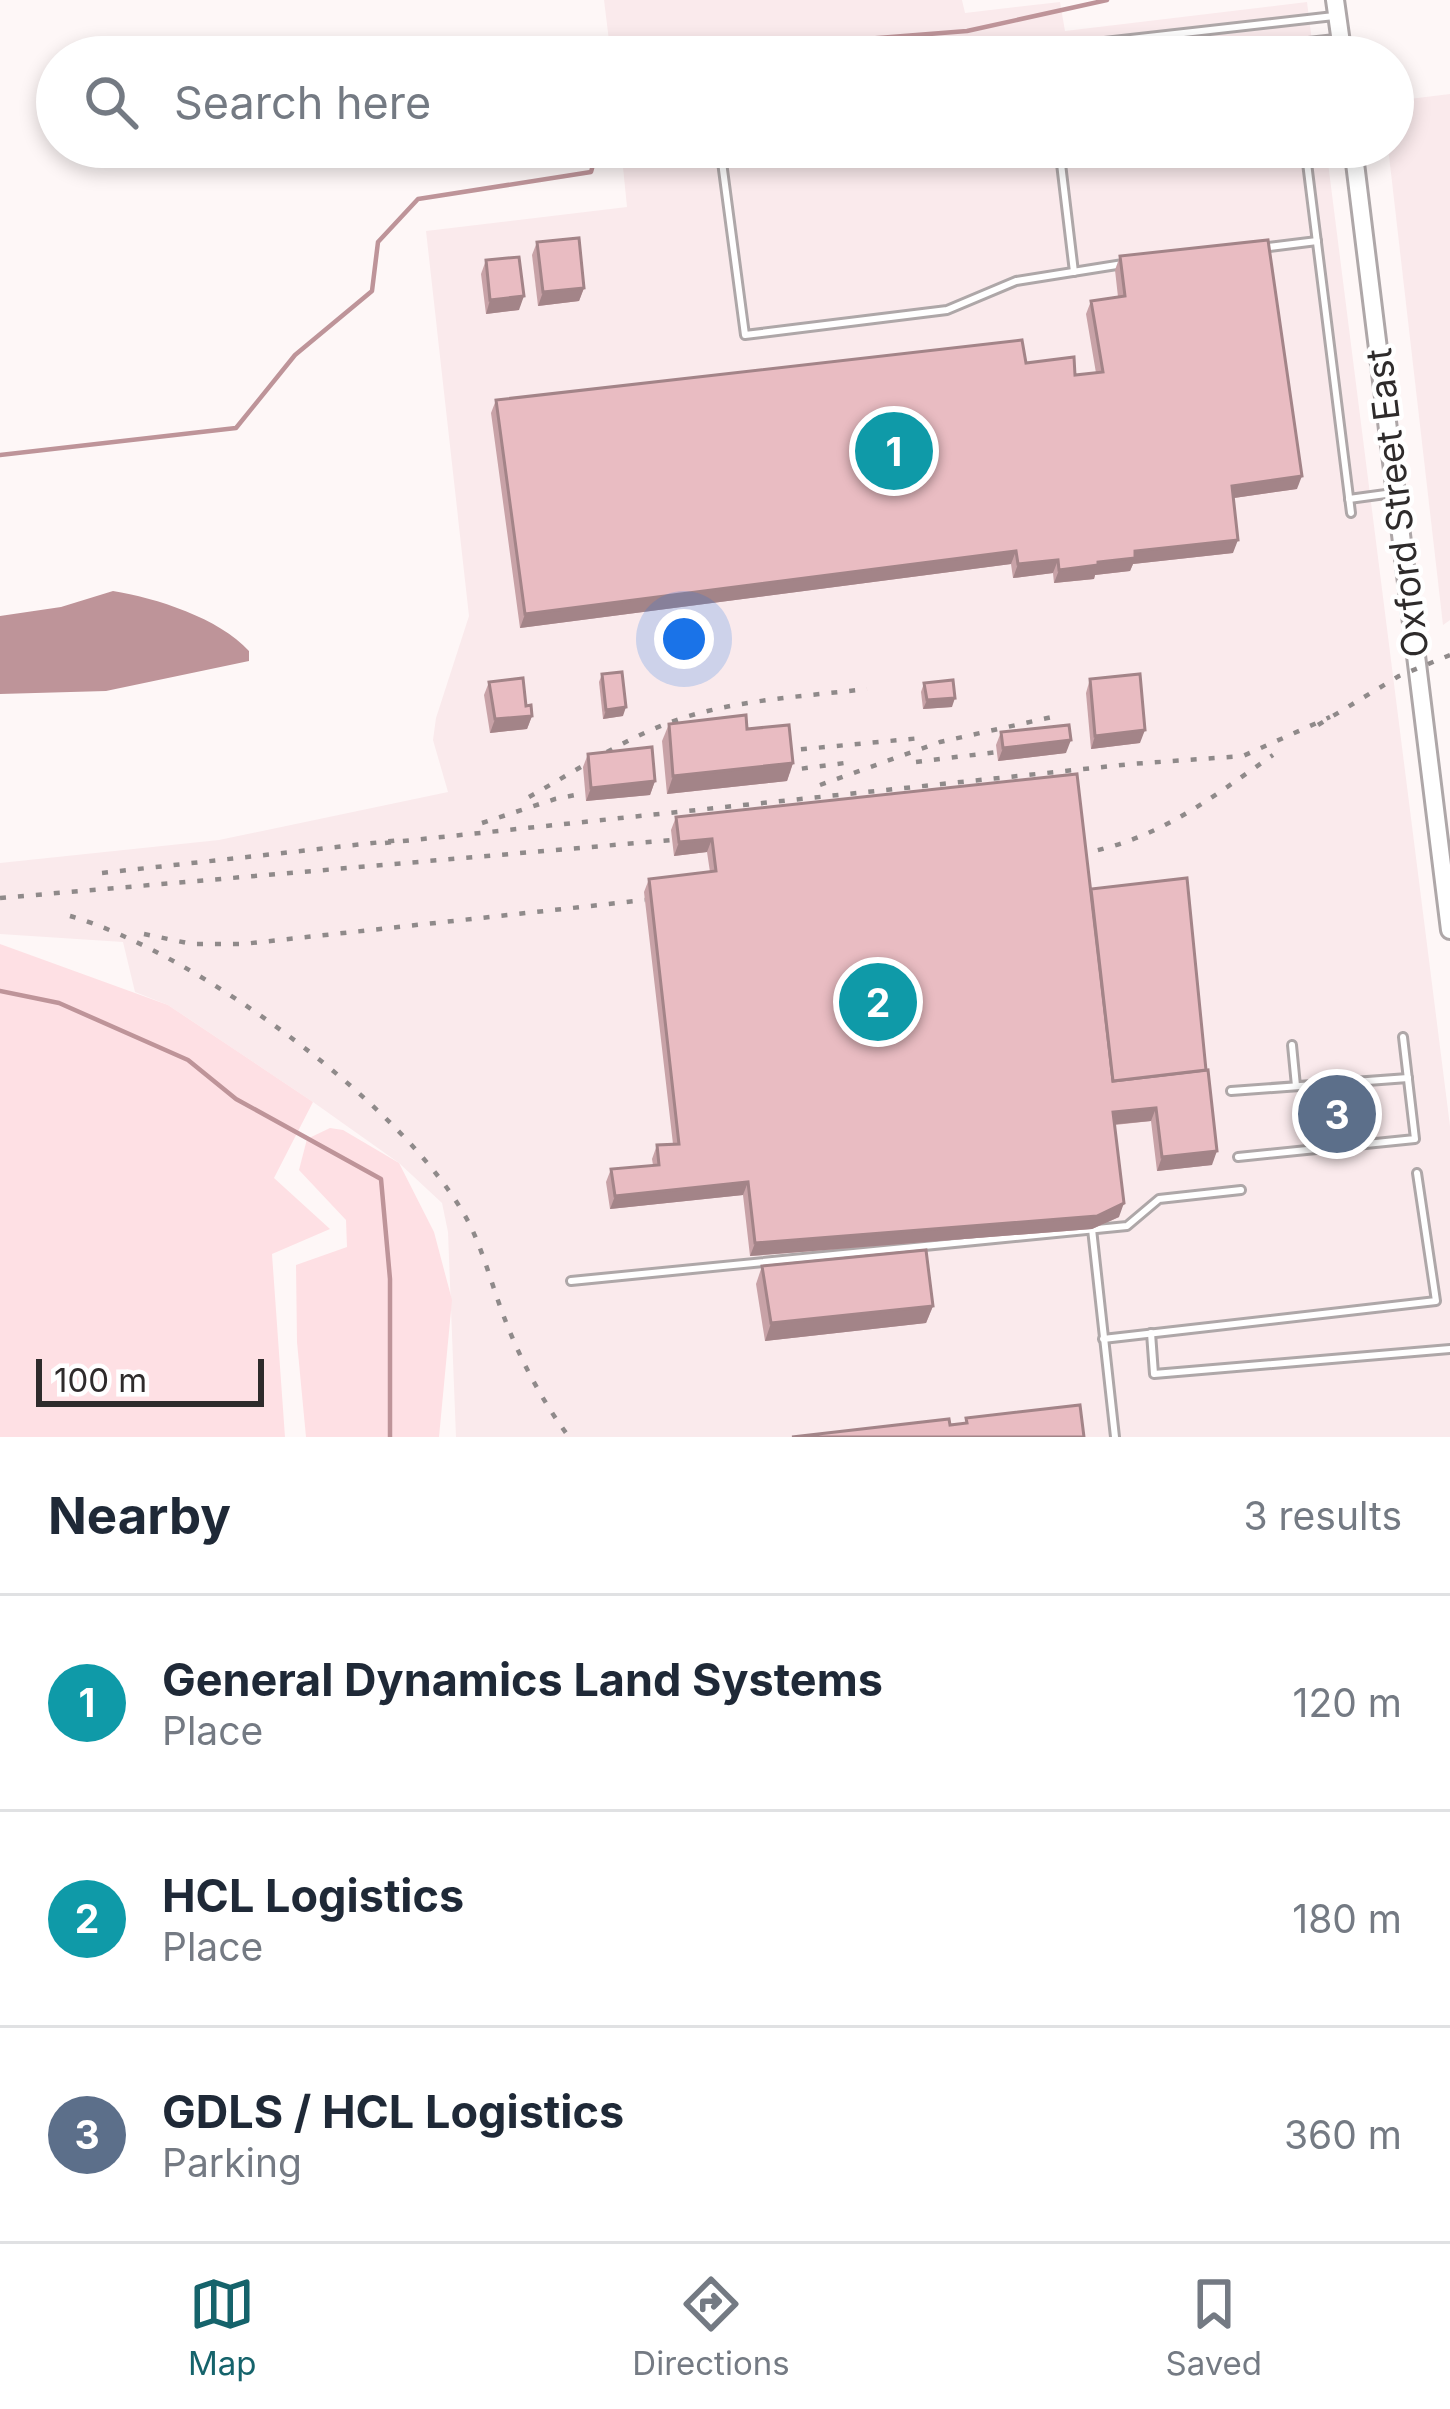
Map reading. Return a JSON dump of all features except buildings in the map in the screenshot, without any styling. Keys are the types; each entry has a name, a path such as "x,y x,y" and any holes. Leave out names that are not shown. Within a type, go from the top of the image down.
{"main road":[{"name":"Oxford Street East","path":"1356,168 1450,930"}],"lane":[{"path":"1133,36 1336,8"},
{"path":"723,168 745,335 947,310 1016,281 1134,263"},
{"path":"1062,168 1074,272"},
{"path":"1308,168 1351,513"},
{"path":"1256,248 1318,241"},
{"path":"1349,500 1396,493"},
{"path":"1238,1157 1415,1139 1403,1037"},
{"path":"1292,1046 1296,1086"},
{"path":"1232,1091 1408,1078"},
{"path":"1103,1339 1436,1301 1417,1174"},
{"path":"571,1281 1127,1226 1159,1199 1241,1190"},
{"path":"1092,1229 1115,1437"},
{"path":"1151,1333 1154,1373 1450,1349"}],"shaded area":[{"path":"604,0 962,0 965,13 1060,2 1065,31 1307,2 1311,36 608,36"},
{"path":"1450,94 1450,620 1443,625 1390,168 1414,168 1414,98"},
{"path":"623,168 1329,168 1450,1126 1450,1437 456,1437 448,1232 442,1203 399,1163 313,1102 168,1005 135,992 123,942 0,934 0,863 219,840 448,792 433,740 469,616 426,231 627,207"},
{"path":"113,591 204,619 249,651 249,661 106,691 0,694 0,616 61,607"},
{"path":"0,944 168,1005 313,1102 274,1178 330,1229 272,1254 285,1437 0,1437"},
{"path":"330,1128 343,1130 399,1163 434,1232 452,1300 439,1437 306,1437 296,1265 347,1247 346,1220 299,1170 307,1139"}],"waterway":[{"path":"904,36 967,31 1107,0"},
{"path":"0,455 236,428 295,355 372,291 378,242 418,199 591,172 592,168"},
{"path":"0,991 59,1003 188,1060 236,1099 381,1179 390,1279 390,1437"}],"railway":[{"path":"1318,725 1399,676 1450,655"},
{"path":"529,797 627,741 689,716 755,702 867,689"},
{"path":"820,785 940,742 1061,715"},
{"path":"385,843 1243,756 1330,717"},
{"path":"783,751 921,738"},
{"path":"916,762 997,752"},
{"path":"1080,854 1159,828 1273,755"},
{"path":"784,771 852,762"},
{"path":"482,823 585,793"},
{"path":"102,873 400,840"},
{"path":"0,898 672,840"},
{"path":"144,934 192,944 243,944 645,900"},
{"path":"70,916 121,935 235,998 294,1039 398,1131 439,1178 469,1223 517,1348 569,1437"}],"place":[{"name":"General Dynamics Land Systems","path":"894,451"},
{"name":"HCL Logistics","path":"878,1002"},
{"name":"GDLS / HCL Logistics","path":"1337,1114"}]}
